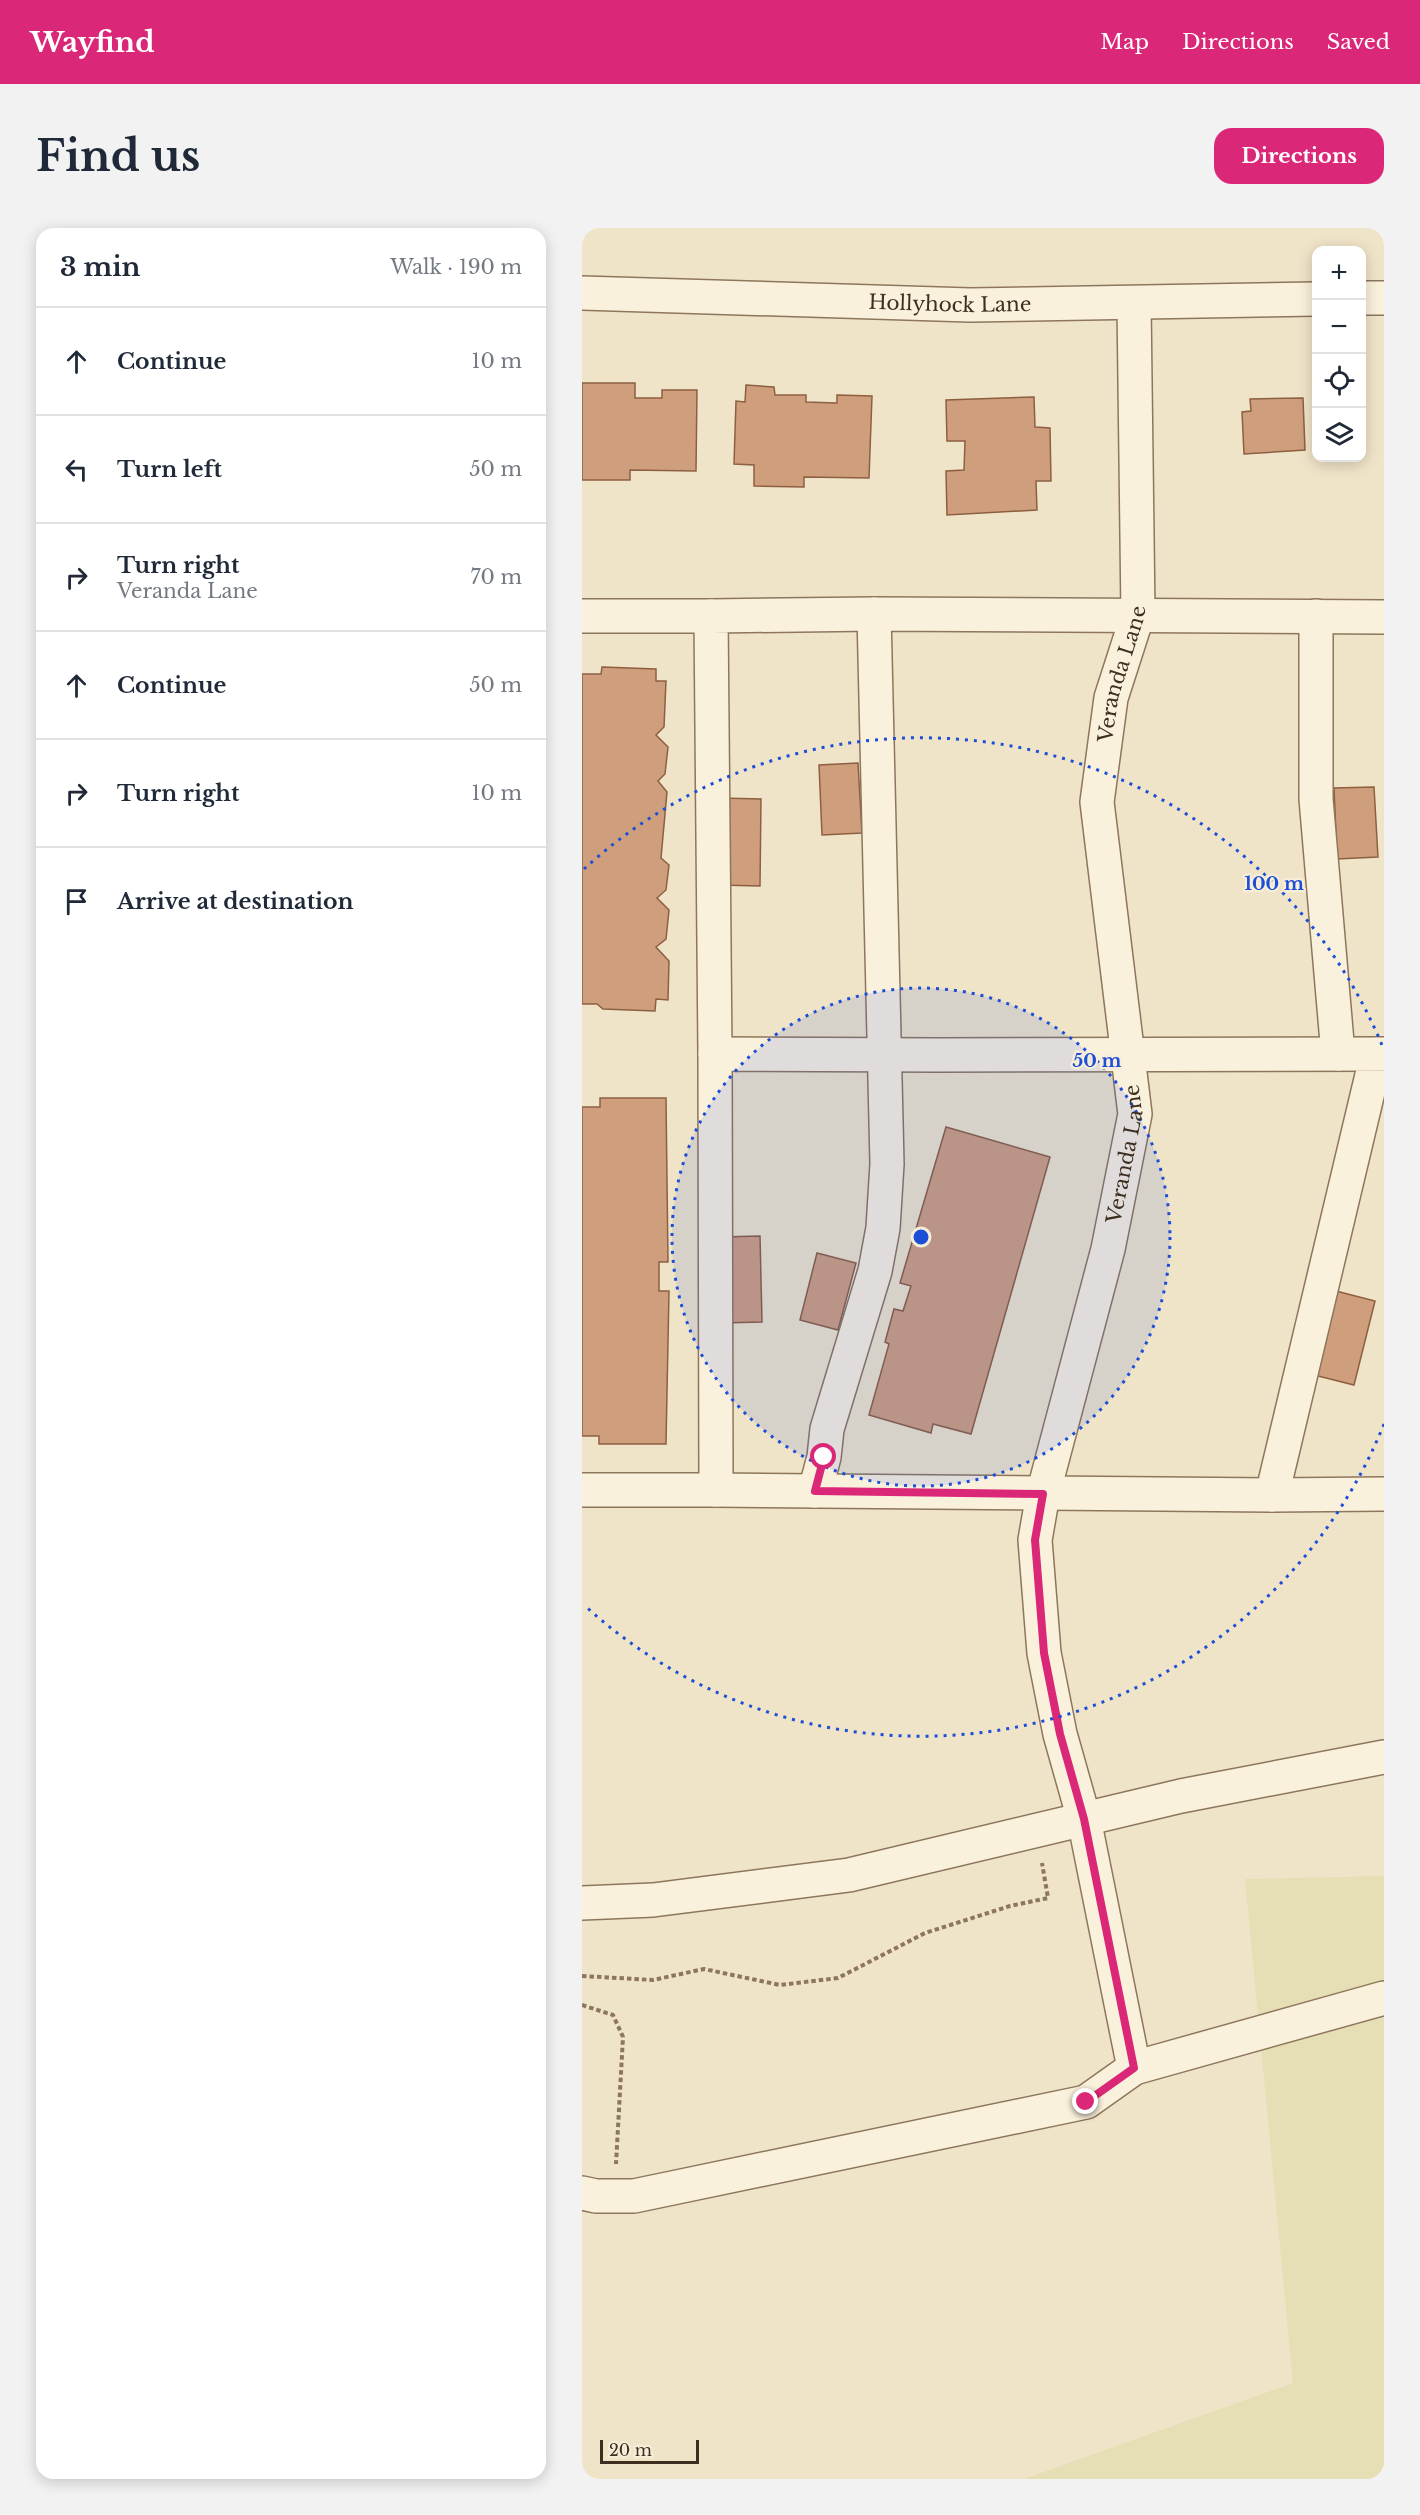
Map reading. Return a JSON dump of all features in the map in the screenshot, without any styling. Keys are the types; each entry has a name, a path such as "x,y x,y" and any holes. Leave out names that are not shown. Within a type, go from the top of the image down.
{"street":[{"name":"Hollyhock Lane","path":"582,293 970,305 1134,304 1312,299"},
{"path":"1366,298 1384,298"},
{"name":"Veranda Lane","path":"1134,304 1138,614 1111,698 1097,802 1135,1114 1108,1249 1043,1494 1035,1540 1044,1653 1060,1734 1084,1819 1134,2068"},
{"path":"815,1491 824,1457 827,1429 875,1271 883,1228 887,1164 874,614"},
{"path":"582,616 874,614 1384,616"},
{"path":"711,616 716,1490"},
{"path":"1316,616 1316,799 1338,1054"},
{"path":"715,1054 1380,1054 1272,1495"},
{"path":"582,1490 1384,1494"},
{"path":"582,1903 653,1900 849,1875 1181,1796 1384,1757"},
{"path":"582,2193 596,2196 634,2196 1086,2102 1134,2068 1384,1998"}],"path":[{"path":"582,1976 653,1980 704,1969 780,1985 838,1978 925,1933 1010,1906 1048,1898 1035,1831"},
{"path":"582,2005 613,2014 623,2037 616,2171"}],"shaded area":[{"path":"1384,1876 1384,2479 1024,2479 1293,2383 1245,1879"}],"building":[{"path":"582,383 635,383 635,398 662,398 662,390 697,390 696,471 630,470 630,480 582,480"},
{"path":"746,385 774,387 775,395 806,395 806,402 837,403 837,395 872,396 869,478 804,477 804,487 754,486 754,465 734,464 736,401 745,402"},
{"path":"1034,397 1035,427 1050,428 1051,481 1036,481 1037,510 947,515 946,471 964,470 965,441 947,441 946,400"},
{"path":"1303,398 1305,450 1244,454 1242,412 1251,411 1250,399"},
{"path":"602,667 656,669 656,681 666,681 664,727 656,735 668,747 665,774 658,781 667,792 661,858 669,865 666,890 657,898 669,910 666,939 656,947 669,961 668,1000 656,999 655,1011 603,1009 597,1004 582,1004 582,674 601,674"},
{"path":"858,763 862,833 822,835 819,765"},
{"path":"1374,787 1378,857 1337,859 1334,788"},
{"path":"720,798 761,799 760,886 719,885"},
{"path":"600,1098 666,1098 668,1262 659,1262 659,1291 669,1291 666,1444 599,1444 599,1436 582,1436 582,1107 600,1107"},
{"path":"946,1127 1050,1157 971,1434 933,1424 931,1433 869,1415 889,1344 885,1342 894,1309 903,1311 911,1286 900,1283"},
{"path":"760,1236 762,1322 721,1323 720,1237"},
{"path":"817,1253 856,1263 838,1330 800,1320"},
{"path":"1336,1291 1375,1301 1354,1385 1314,1375"}],"route":[{"path":"824,1457 815,1491 1043,1494 1035,1540 1044,1653 1060,1734 1084,1819 1134,2068 1086,2102"}]}
